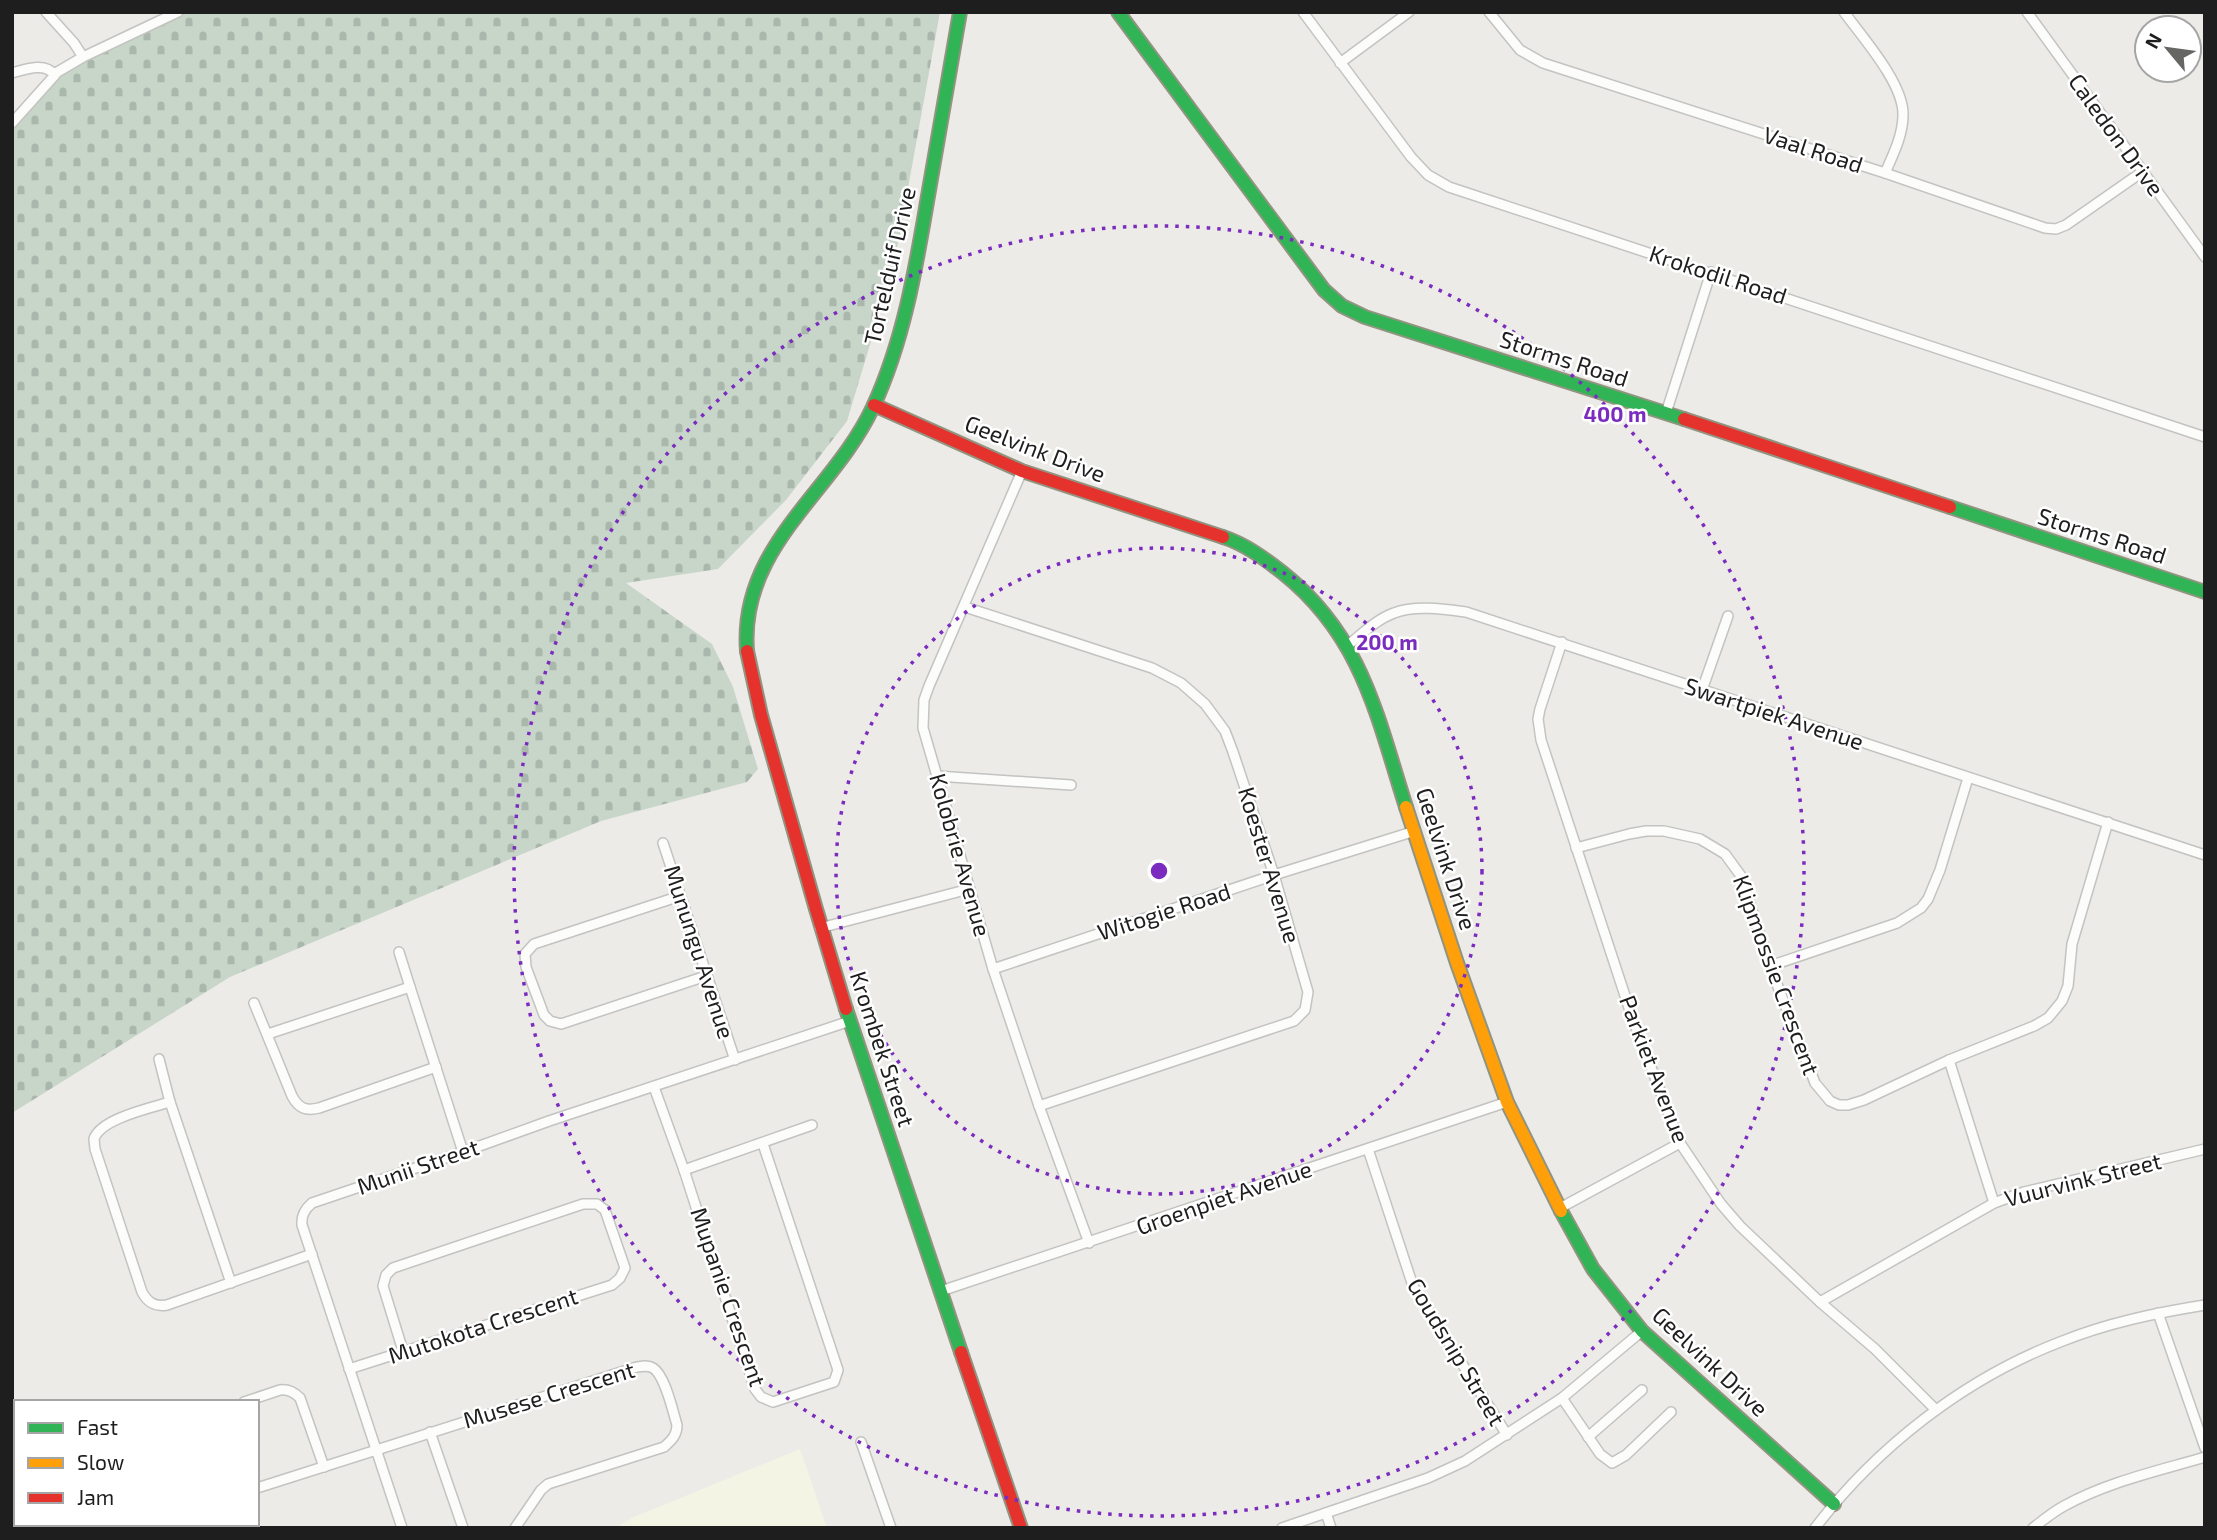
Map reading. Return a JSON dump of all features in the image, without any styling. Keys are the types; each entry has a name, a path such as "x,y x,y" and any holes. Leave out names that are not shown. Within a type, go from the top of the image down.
{"street":[{"path":"46,12 83,57"},
{"path":"12,123 52,80 54,74 83,57 178,12"},
{"name":"Tortelduif Drive","path":"758,575 784,532 853,444 874,405 914,280 960,12"},
{"name":"Storms Road","path":"1118,12 1324,290 1342,306 1365,317 1666,413 2205,592"},
{"name":"Krokodil Road","path":"1303,12 1411,157 1428,175 1438,181 1462,192 2205,437"},
{"path":"1340,63 1409,12"},
{"name":"Vaal Road","path":"1489,12 1520,50 1543,63 1885,173 2032,225 2056,229 2066,225 2142,172"},
{"path":"1844,12 1900,93 1902,128 1885,173"},
{"name":"Caledon Drive","path":"2027,12 2205,257"},
{"path":"12,73 43,68 54,74"},
{"path":"1666,413 1711,272"},
{"name":"Geelvink Drive","path":"874,405 1023,471 1213,533 1250,550 1303,589 1348,645 1374,702 1476,1019 1507,1102 1589,1262 1642,1331 1834,1504"},
{"name":"Kolobrie Avenue","path":"1023,471 923,700 923,728 993,969 1089,1243"},
{"name":"Krombek Street","path":"758,575 748,612 746,644 749,667 820,928 1021,1528"},
{"name":"Koester Avenue","path":"965,607 1152,668 1194,693 1225,731 1273,875 1308,992 1305,1010 1294,1021 1039,1106"},
{"name":"Swartpiek Avenue","path":"1348,645 1395,612 1418,609 1466,612 2205,855"},
{"path":"1702,690 1728,616"},
{"name":"Parkiet Avenue","path":"1562,642 1540,709 1539,730 1633,1020 1680,1143 1714,1195 1740,1226 1820,1302 1875,1349 1936,1410"},
{"path":"937,776 1071,785"},
{"path":"1770,966 1897,923 1922,908 1940,870 1968,778"},
{"name":"Klipmossie Crescent","path":"1576,848 1646,831 1664,831 1713,846 1725,854 1737,868 1770,966 1815,1083 1830,1101 1849,1105 2042,1023 2062,1001 2070,979 2070,952 2108,822"},
{"name":"Witogie Road","path":"993,969 1273,875 1415,831"},
{"name":"Munungu Avenue","path":"663,843 735,1060"},
{"path":"820,928 969,889"},
{"path":"680,895 534,944 526,954 526,967 544,1015 550,1021 561,1024 706,975"},
{"path":"400,952 463,1152"},
{"path":"268,1034 410,987"},
{"path":"254,1003 292,1096 300,1107 307,1110 436,1067"},
{"name":"Munii Street","path":"402,1528 312,1254 302,1220 306,1208 312,1203 549,1121 850,1021"},
{"path":"159,1059 170,1101 230,1283"},
{"path":"1950,1060 1994,1203"},
{"name":"Mupanie Crescent","path":"654,1087 684,1170 755,1389 767,1400 774,1402 834,1382 838,1370 763,1143"},
{"path":"170,1101 106,1124 94,1135 95,1149 142,1292 152,1304 167,1305 312,1254"},
{"name":"Groenpiet Avenue","path":"941,1292 1507,1102"},
{"path":"684,1170 812,1125"},
{"path":"1560,1208 1680,1143"},
{"name":"Goudsnip Street","path":"1367,1149 1413,1286 1507,1435"},
{"name":"Vuurvink Street","path":"1820,1302 1994,1203 2024,1192 2205,1149"},
{"name":"Mutokota Crescent","path":"349,1369 616,1282 623,1273 624,1263 608,1215 602,1207 592,1203 583,1204 393,1268 386,1275 383,1286 403,1351"},
{"path":"1815,1528 1834,1504 1889,1448 1936,1410 1997,1372 2039,1350 2088,1332 2158,1313 2205,1305"},
{"path":"2158,1313 2205,1448"},
{"path":"1282,1528 1452,1468 1562,1398 1642,1331"},
{"name":"Musese Crescent","path":"259,1487 637,1367 655,1369 661,1377 677,1426 677,1432 671,1441 664,1447 548,1483 515,1528"},
{"path":"250,1400 280,1390 297,1395 324,1466"},
{"path":"1588,1437 1642,1390"},
{"path":"1562,1398 1600,1454 1612,1463 1626,1455 1671,1412"},
{"path":"430,1432 463,1528"},
{"path":"861,1441 891,1528"},
{"path":"2033,1528 2061,1507 2094,1492 2205,1457"},
{"path":"1326,1513 1331,1528"}],"shaded area":[{"path":"800,1449 827,1528 615,1528 634,1517"}],"green space":[{"path":"184,12 940,12 894,265 847,421 786,500 718,569 626,583 712,644 733,687 758,769 747,782 601,821 230,977 12,1113 12,127 77,54"}],"traffic: fast":[{"path":"747,651 748,614 758,581 773,550 856,438 873,407 893,356 913,276 960,12"},
{"path":"1118,12 1324,290 1342,306 1365,317 1684,419"},
{"path":"1950,507 2205,592"},
{"path":"1223,537 1247,548 1283,573 1310,597 1331,623 1363,680 1386,741 1406,807"},
{"path":"846,1009 961,1352"},
{"path":"1561,1211 1593,1269 1642,1331 1834,1504"}],"traffic: slow":[{"path":"1406,807 1457,963 1507,1102 1561,1211"}],"traffic: jam":[{"path":"874,405 1022,471 1223,537"},
{"path":"1684,419 1950,507"},
{"path":"747,651 761,715 846,1009"},
{"path":"961,1352 1021,1528"}]}
